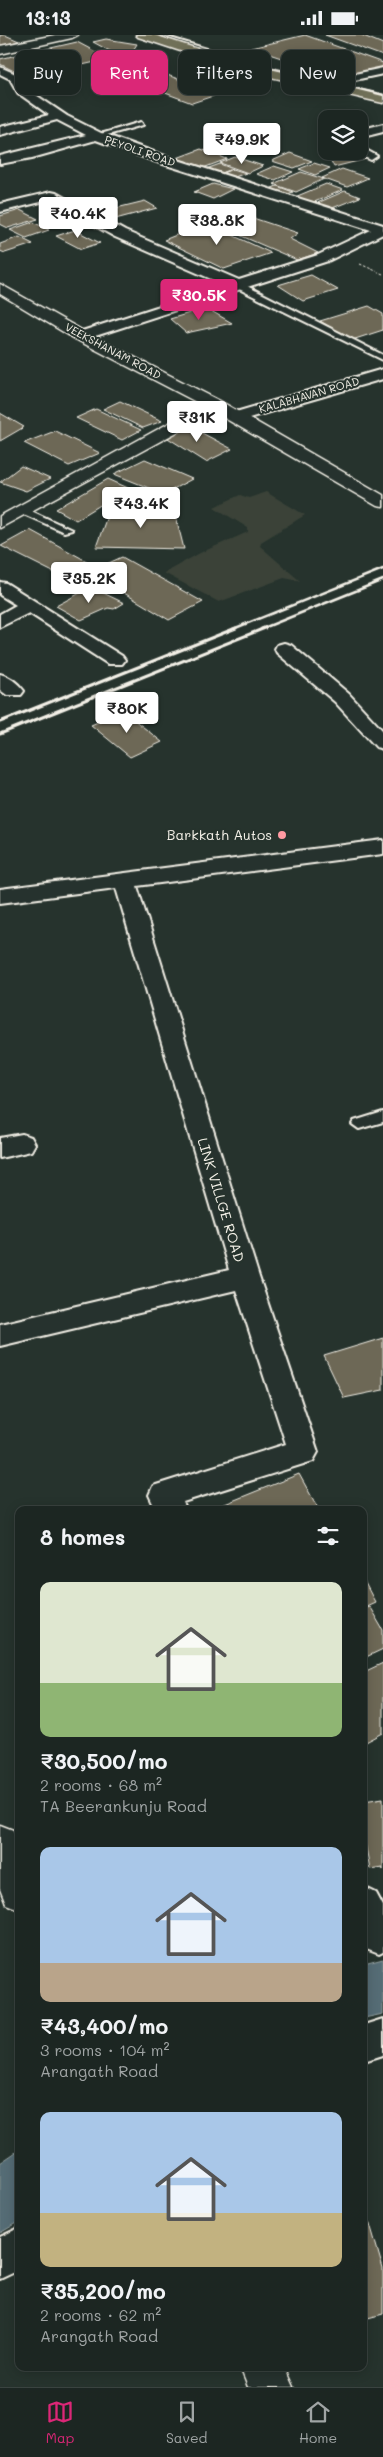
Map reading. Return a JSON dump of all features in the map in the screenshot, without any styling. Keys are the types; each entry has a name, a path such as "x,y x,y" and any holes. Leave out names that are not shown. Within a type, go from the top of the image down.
{"main road":[{"path":"142,35 236,65 281,76"},
{"path":"183,35 207,43"},
{"path":"355,84 383,90"},
{"path":"355,93 383,99"}],"street":[{"path":"0,50 72,35"},
{"name":"PEYOLI ROAD","path":"0,69 14,77 22,91 59,116 97,136 161,159 382,229"},
{"path":"355,77 383,71"},
{"path":"0,131 59,116"},
{"path":"368,132 383,128"},
{"path":"0,160 32,154 97,136"},
{"path":"0,208 51,196 125,238 240,286"},
{"path":"81,336 323,259 382,229"},
{"name":"VEEKSHANAM ROAD","path":"0,288 81,336 214,405 383,502"},
{"name":"KALABHAVAN ROAD","path":"235,417 383,374"},
{"path":"0,523 214,405"},
{"path":"0,587 115,660"},
{"path":"0,621 29,606"},
{"path":"284,649 342,698 383,743"},
{"path":"0,896 383,847"},
{"name":"LINK VILLGE ROAD","path":"0,1335 245,1277 125,881"},
{"path":"170,1506 164,1495 304,1453 245,1277"},
{"path":"0,1843 15,1881"},
{"path":"367,1914 375,1937"},
{"path":"367,2042 383,2037"},
{"path":"0,2259 15,2250"},
{"path":"263,2371 271,2387"}],"lane":[{"path":"97,136 141,124"},
{"path":"240,286 383,358"},
{"path":"22,510 67,530"},
{"path":"359,1123 383,1117"}],"shaded area":[{"path":"266,492 305,515 261,542 260,546 300,581 284,578 219,602 164,573 200,553 248,532 248,528 214,507 240,495 249,498"}],"water":[{"path":"383,1959 383,2014 367,2017 367,1963"},
{"path":"15,2153 15,2224 0,2233 0,2163"}],"building":[{"path":"0,35 5,35 19,41 0,46"},
{"path":"305,35 347,50 281,50 281,58 271,55 271,50 251,48"},
{"path":"325,35 361,35 383,44 383,56"},
{"path":"106,39 137,44 133,50 108,50 93,42"},
{"path":"77,42 92,50 91,63 81,65 81,50 42,50"},
{"path":"355,53 383,63 383,69 355,74"},
{"path":"15,55 15,72 0,64 0,59"},
{"path":"168,75 178,79 178,95 216,95 192,103 168,94"},
{"path":"201,149 227,159 203,168 177,158"},
{"path":"290,153 312,161 294,168 272,161"},
{"path":"235,157 263,166 248,173 220,163"},
{"path":"330,160 362,160 334,167"},
{"path":"314,163 330,168 315,175 299,169"},
{"path":"220,164 233,169 219,174 206,169"},
{"path":"274,166 293,172 275,180 256,174"},
{"path":"233,169 246,173 232,178 219,174"},
{"path":"342,169 368,178 347,187 322,178"},
{"path":"301,172 324,179 296,192 273,184"},
{"path":"213,184 233,189 213,199 194,192"},
{"path":"326,184 343,190 312,203 295,197"},
{"path":"277,186 293,192 283,196 267,190"},
{"path":"345,191 360,197 330,209 315,204"},
{"path":"145,201 157,208 104,222 92,214"},
{"path":"20,210 38,219 8,228 0,224 0,216"},
{"path":"241,214 298,233 290,239 318,253 297,260 216,225"},
{"path":"33,222 49,230 26,238 10,230"},
{"path":"206,223 271,253 224,269 164,240"},
{"path":"75,230 100,243 81,249 56,236"},
{"path":"19,237 33,244 5,253 0,251 0,244"},
{"path":"311,275 338,290 303,301 278,285"},
{"path":"369,306 383,314 383,330 352,340 320,321"},
{"path":"206,308 232,323 186,333 170,319"},
{"path":"120,401 162,421 143,428 103,409"},
{"path":"96,409 141,430 122,440 76,418"},
{"path":"0,413 24,427 0,441"},
{"path":"187,425 232,449 206,462 163,435"},
{"path":"55,431 100,453 69,466 24,443"},
{"path":"145,459 192,479 164,494 114,474"},
{"path":"21,466 50,479 26,491 0,482"},
{"path":"108,479 128,488 76,520 56,509"},
{"path":"110,508 174,509 184,549 96,547"},
{"path":"30,530 92,564 63,577 1,546"},
{"path":"122,557 203,602 169,620 89,572"},
{"path":"91,587 124,603 114,609 108,608 81,620 56,606"},
{"path":"123,711 162,742 130,757 91,725"},
{"path":"383,1338 383,1390 344,1398 324,1356"},
{"path":"299,1474 317,1506 220,1506"},
{"path":"367,1587 375,1602 367,1606"},
{"path":"369,1606 383,1630 383,1649 367,1657 367,1607"},
{"path":"383,1663 383,1733 367,1741 367,1671"},
{"path":"383,1798 383,1870 382,1867 370,1869 367,1853 367,1801"},
{"path":"367,2213 383,2269 383,2314 367,2318"}],"railway":[{"path":"164,35 277,69 383,95"},
{"path":"233,629 383,569"},
{"path":"261,629 383,580"},
{"path":"0,722 236,628"},
{"path":"0,734 265,628"}],"place":[{"name":"Barkkath Autos","path":"282,835"}]}
